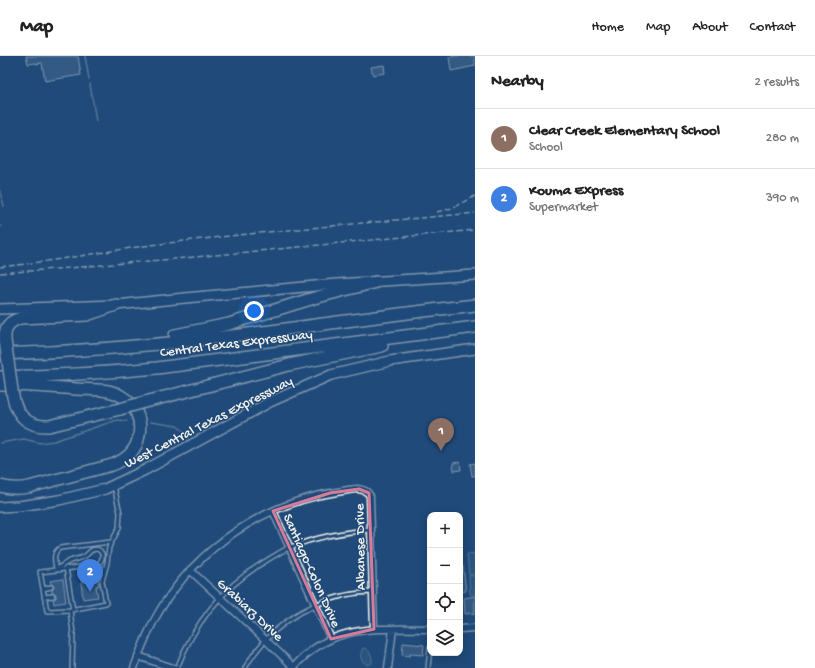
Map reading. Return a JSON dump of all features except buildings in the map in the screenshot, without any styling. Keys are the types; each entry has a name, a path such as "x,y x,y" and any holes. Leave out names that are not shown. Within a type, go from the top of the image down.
{"highway":[{"path":"67,351 91,344 170,336 198,331 229,324 314,298 376,282"},
{"path":"116,305 86,315 21,318 11,322 5,330 5,340 13,397 17,410 28,421 34,425 49,426 289,365 372,347 448,337 475,328"},
{"name":"Central Texas Expressway","path":"0,354 67,351 222,337 475,305"},
{"name":"Central Texas Expressway","path":"0,377 114,372 157,368 475,328"},
{"path":"0,385 113,392 120,395 131,404 140,423 136,446 132,452 120,462 29,487 10,488 0,486"}],"main road":[{"path":"0,309 116,305 376,282 475,275"},
{"name":"West Central Texas Expressway","path":"0,507 19,506 59,500 105,489 145,470 270,402 331,375 390,361 475,349"}],"street":[{"name":"Albanese Drive","path":"134,668 146,636 161,609 190,570 208,553 234,533 273,511 305,499 330,493 363,489 366,490 370,496 374,629"},
{"name":"Santiago-Colon Drive","path":"273,511 331,639"},
{"name":"Grabiarz Drive","path":"190,570 294,667"},
{"path":"463,629 475,628"},
{"path":"294,667 312,650 331,639 347,633 374,629 427,630"},
{"path":"388,668 393,629"},
{"path":"138,656 173,668"}],"lane":[{"path":"56,570 69,562 86,556 92,550 100,551 102,553 102,560 97,565 40,572 47,611 71,610 106,603 102,580 107,563 109,547 119,528 120,513 114,485"},
{"path":"177,668 192,636 206,614 220,597 259,564 290,547 325,536 371,530"},
{"path":"56,570 55,554 60,548 111,542"},
{"path":"66,568 70,593 73,633 72,668"},
{"path":"64,586 69,585"},
{"path":"43,588 51,587"},
{"path":"246,668 266,640 286,622 301,612 316,605 343,596 372,592"},
{"path":"65,594 70,593"},
{"path":"44,597 53,596"},
{"path":"428,668 429,656"}],"highlighted area":[{"path":"359,489 369,493 374,629 331,639 273,511 330,493"}],"shaded area":[{"path":"475,553 475,574 469,575 467,554"},
{"path":"469,576 475,576 475,594 470,594"},
{"path":"363,648 369,651 371,656 372,663 368,665 363,662 361,658"}],"waterway":[{"path":"85,56 89,79"},
{"path":"90,84 96,121"},
{"path":"0,191 4,206"},
{"path":"0,443 24,439 40,443 54,441 117,420 127,421"},
{"path":"150,422 177,426 185,432"}],"railway":[{"path":"437,212 452,208 475,196"},
{"path":"0,267 144,246 227,236 475,213"},
{"path":"0,273 185,258 475,230"}],"place":[{"name":"Clear Creek Elementary School","path":"441,451"},
{"name":"Kouma Express","path":"90,592"}]}
